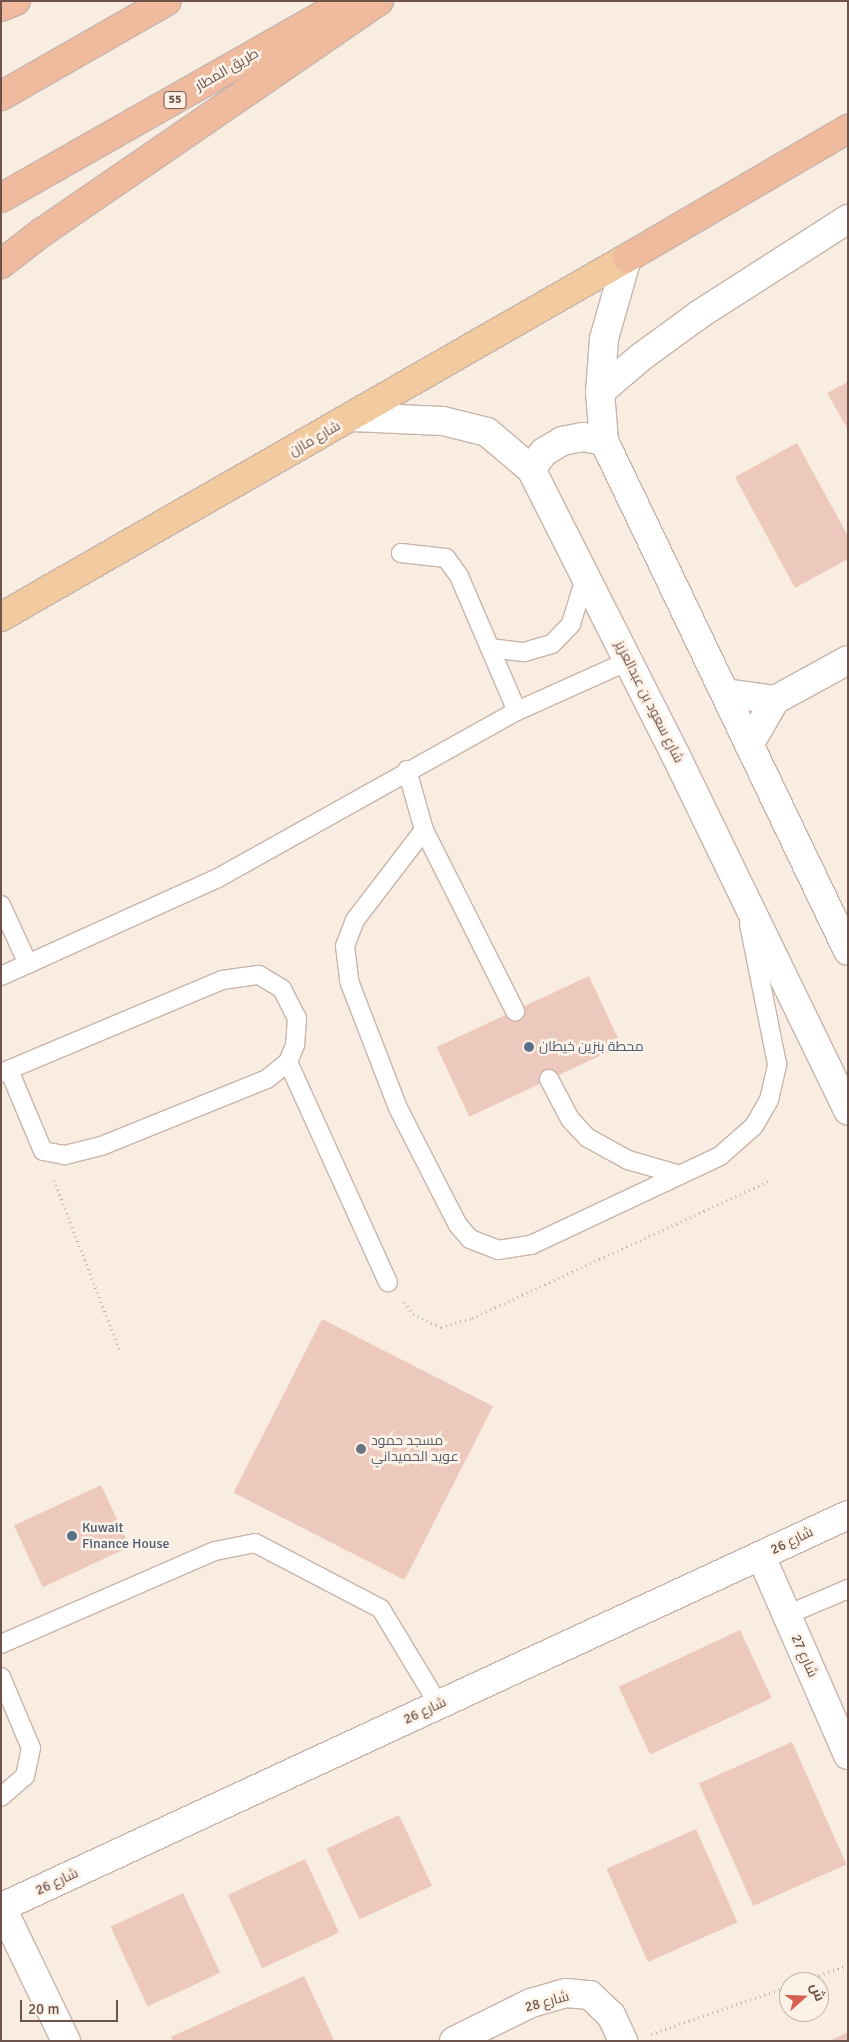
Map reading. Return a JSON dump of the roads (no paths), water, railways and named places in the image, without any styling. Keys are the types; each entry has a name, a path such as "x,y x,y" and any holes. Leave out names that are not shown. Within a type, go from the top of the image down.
{"highway":[{"path":"1,6 16,1"},
{"path":"1,96 167,1"},
{"name":"طريق المطار","path":"1,198 348,1"},
{"path":"1,264 41,233 379,1"},
{"path":"627,258 848,129"}],"main road":[{"name":"شارع مازن","path":"1,617 353,417 627,258"}],"street":[{"path":"600,392 641,357 700,314 848,219"},
{"path":"627,258 604,339 600,392 604,441 848,951"},
{"name":"شارع سعود بن عبدالعزيز","path":"353,417 443,421 487,432 531,469 586,575 742,894 837,1074 848,1110"},
{"path":"531,469 544,452 562,441 583,437 604,441"},
{"path":"749,745 775,700 848,660"},
{"path":"725,693 775,700"},
{"name":"شارع 26","path":"2,1907 848,1515"},
{"name":"شارع 27","path":"761,1556 848,1755"},
{"path":"2,1907 66,2041"},
{"name":"شارع 28","path":"454,2041 531,2003 566,1994 590,1995 632,2039"}],"lane":[{"path":"401,553 446,558 459,576 517,710"},
{"path":"490,648 524,652 552,644 571,624 586,575"},
{"path":"1,976 218,878 407,770 517,710 628,661"},
{"path":"407,770 424,830 515,1011"},
{"path":"424,830 355,920 345,946 349,981 398,1108 458,1225 470,1239 498,1250 531,1245 720,1156 754,1126 769,1100 777,1064 742,894"},
{"path":"1,905 28,964"},
{"path":"259,975 282,989 297,1018 295,1044 288,1062 267,1079 102,1146 64,1155 42,1152 5,1071 222,980 259,975"},
{"path":"288,1062 388,1282"},
{"path":"549,1079 570,1119 588,1138 628,1160 680,1175"},
{"path":"1,1644 215,1551 254,1543 381,1609 439,1705"},
{"path":"787,1615 848,1589"},
{"path":"1,1677 31,1748 25,1776 1,1797"}],"place":[{"name":"محطة بنزين خيطان","path":"529,1047"},
{"name":"مسجد حمود عويد الحميداني","path":"361,1449"},
{"name":"Kuwait Finance House","path":"72,1536"}]}
